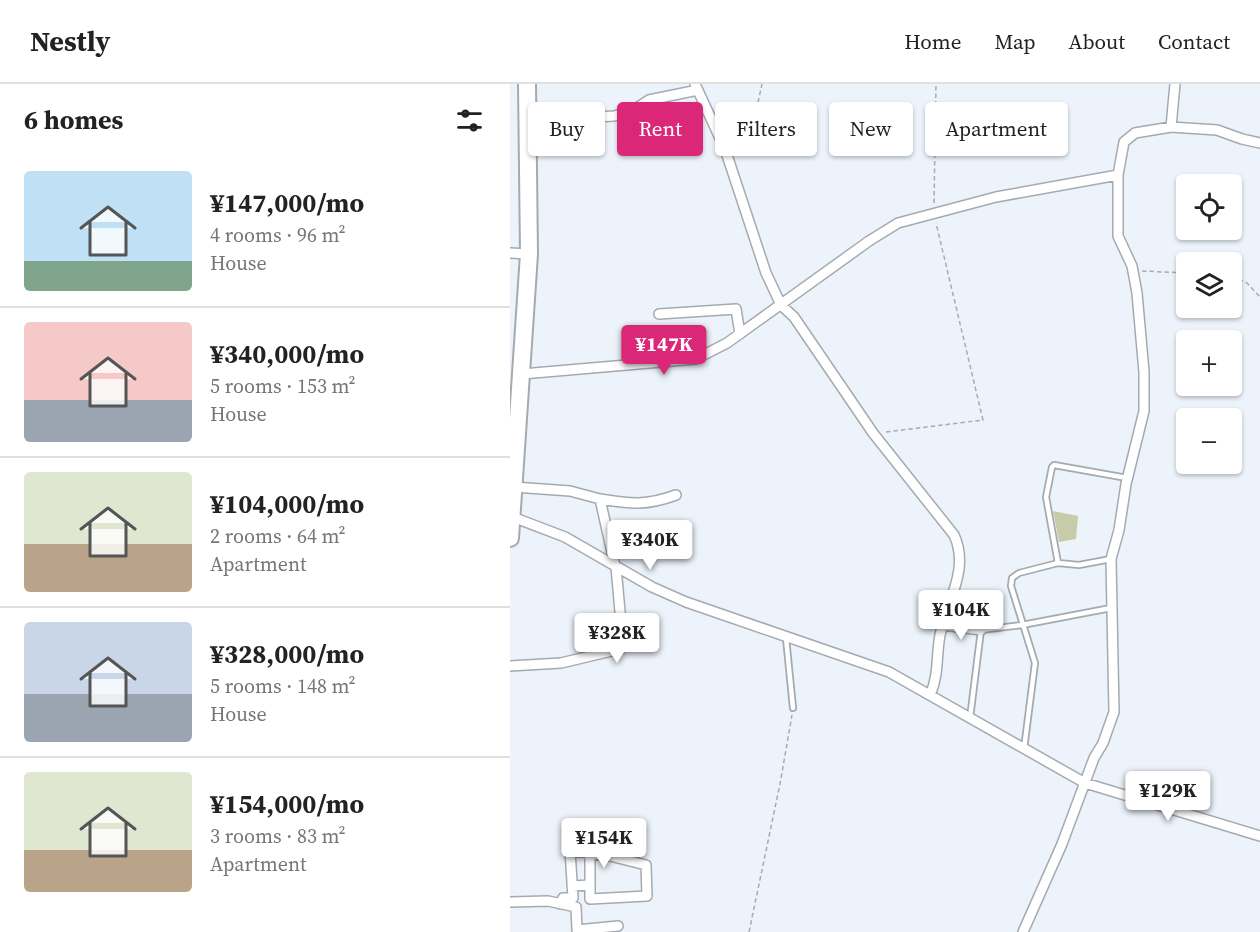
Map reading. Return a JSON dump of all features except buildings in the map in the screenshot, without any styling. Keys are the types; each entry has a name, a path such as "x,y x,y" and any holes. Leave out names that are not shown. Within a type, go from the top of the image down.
{"highway":[{"path":"526,84 528,142"},
{"path":"510,538 529,254 528,156"}],"street":[{"path":"1171,127 1175,84"},
{"path":"605,117 632,111 649,100 697,87 715,127"},
{"path":"1023,932 1062,844 1114,712 1111,559 1119,530 1127,478 1144,411 1144,372 1137,293 1132,270 1118,236 1118,175 1124,142 1135,133 1171,127 1217,130 1260,143"},
{"path":"727,156 766,273 781,305 794,317 873,434 954,535 960,546 957,583 940,635 935,683 930,695"},
{"path":"522,374 696,359 740,334 869,241 898,223 933,212 1018,193 1118,175"},
{"path":"510,253 529,254"},
{"path":"659,314 736,309 740,334"},
{"path":"514,487 577,492 600,499 631,504 654,503 676,495"},
{"path":"510,666 561,663 620,650 623,645 615,567 600,499"},
{"path":"511,516 564,537 652,587 686,602 889,672 1085,783 1260,836"},
{"path":"943,625 981,630"},
{"path":"560,904 563,898 573,897 570,850 590,853 646,865 647,896 590,899 590,853"},
{"path":"572,886 590,885"},
{"path":"510,902 548,901 576,907 578,930 618,926"}],"lane":[{"path":"1058,563 1046,497 1052,467 1054,465 1127,478"},
{"path":"1024,749 1035,663 1011,586 1012,578 1019,573 1058,563 1079,565 1111,559"},
{"path":"970,718 981,630 1022,625 1111,608"},
{"path":"786,635 793,708"}],"path":[{"path":"758,102 762,84"},
{"path":"873,434 983,420 933,212 936,84"},
{"path":"1132,270 1176,272"},
{"path":"1242,281 1260,297"},
{"path":"749,932 780,784 793,708"}],"green space":[{"path":"1053,511 1078,516 1076,539 1059,542"}]}
